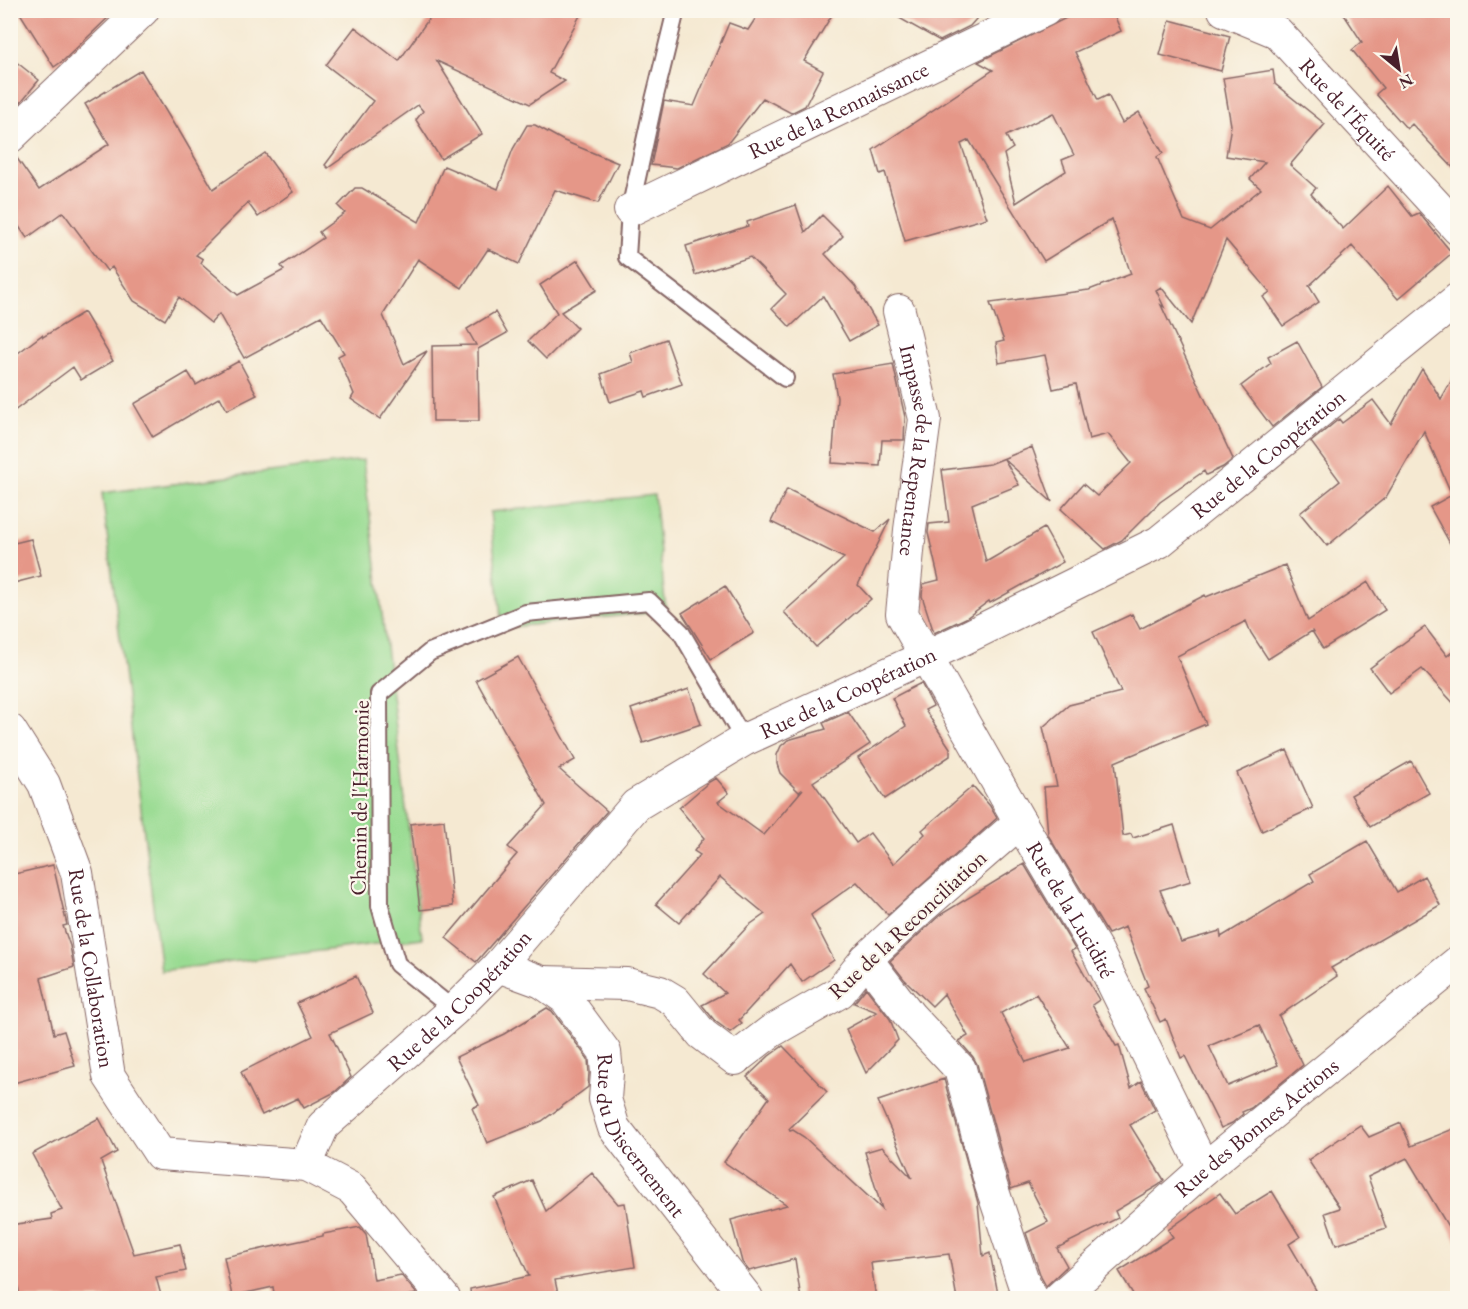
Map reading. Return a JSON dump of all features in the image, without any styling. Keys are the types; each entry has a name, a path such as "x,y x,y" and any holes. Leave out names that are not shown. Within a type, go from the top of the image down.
{"street":[{"path":"10,137 143,10"},
{"name":"Rue de la Rennaissance","path":"630,210 1045,10"},
{"name":"Rue de l'Équité","path":"1224,10 1277,32 1458,229"},
{"name":"Rue de la Coopération","path":"306,1165 323,1126 454,1010 498,966 636,805 744,740 926,656 1159,542 1458,299"},
{"name":"Impasse de la Repentance","path":"899,311 925,419 910,530 902,614 926,656"},
{"name":"Rue de la Lucidité","path":"926,656 1020,822 1098,952 1204,1169"},
{"name":"Rue de la Collaboration","path":"10,730 44,784 77,873 109,1076 160,1154 306,1165 352,1189 444,1299"},
{"name":"Rue de la Reconciliation","path":"542,982 627,984 660,992 675,1001 702,1034 735,1059 770,1032 840,992 866,959 1020,822"},
{"path":"866,959 910,1016 960,1069 991,1185 1024,1284 1032,1299"},
{"name":"Rue des Bonnes Actions","path":"1059,1299 1204,1169 1458,962"},
{"name":"Rue du Discernement","path":"498,966 542,982 565,998 605,1052 607,1073 605,1099 614,1128 747,1299"}],"lane":[{"path":"676,10 630,210 627,257 785,378"},
{"name":"Chemin de l'Harmonie","path":"454,1010 397,964 380,906 379,694 430,652 526,614 649,601 681,632 744,740"}],"green space":[{"path":"363,460 422,938 161,971 102,493"},
{"path":"654,495 666,611 502,628 490,512"}],"building":[{"path":"18,10 116,10 54,67"},
{"path":"435,10 583,10 549,73 565,81 530,104 437,61 482,134 441,159 416,120 423,111 418,105 328,168 325,165 373,101 326,65 355,27 399,61"},
{"path":"761,10 835,10 804,61 823,71 805,106 791,113 763,98 728,143 677,168 651,165 664,101 694,106 729,23 748,30"},
{"path":"885,10 984,10 970,26 940,41"},
{"path":"1082,10 1112,10 1121,31 1075,52 1098,100 1108,95 1122,123 1139,112 1163,153 1157,157 1184,220 1210,230 1261,189 1250,179 1265,162 1226,156 1231,125 1223,78 1273,70 1275,84 1325,124 1290,165 1316,188 1311,194 1343,229 1388,186 1412,216 1419,213 1452,253 1398,299 1352,246 1309,286 1319,302 1283,326 1263,297 1270,292 1226,240 1191,324 1161,287 1156,290 1233,459 1206,475 1204,471 1160,502 1122,540 1105,549 1061,509 1083,484 1097,496 1131,463 1108,434 1089,439 1076,384 1053,389 1045,355 999,363 996,343 1004,341 990,303 1089,290 1131,274 1112,219 1044,261 969,140 961,144 987,218 905,241 885,172 880,174 873,150 993,70 978,62","holes":["1053,113 1074,155 1062,160 1066,171 1016,203 1004,154 1013,148 1006,136"]},
{"path":"1341,10 1458,10 1458,173 1412,124 1407,129 1376,94 1383,88 1352,50 1362,42"},
{"path":"1170,20 1230,36 1221,71 1160,55"},
{"path":"10,57 39,80 10,112"},
{"path":"141,70 213,189 265,153 293,192 258,217 248,203 196,255 203,259 201,263 238,295 284,270 281,266 323,238 319,232 345,213 338,206 355,188 362,188 419,222 444,166 498,189 513,149 527,125 535,125 564,141 618,163 598,203 555,190 519,264 488,249 462,288 418,259 383,315 404,364 427,351 380,419 351,399 354,394 338,356 344,353 321,316 244,358 219,314 211,323 179,297 165,320 134,301 112,267 107,271 63,212 27,238 10,214 10,154 14,154 39,190 109,144 85,104"},
{"path":"796,205 805,232 822,215 843,236 825,254 855,286 878,325 849,341 823,296 790,327 772,308 786,294 750,257 695,275 686,246 748,226 747,222"},
{"path":"578,260 597,290 561,312 577,328 546,359 528,341 557,313 540,285"},
{"path":"84,312 113,361 81,380 73,367 10,414 10,359 42,335 43,337"},
{"path":"495,312 507,333 478,349 479,421 433,421 432,346 476,345 467,329"},
{"path":"666,339 682,384 646,397 644,391 610,402 601,374 633,362 630,353"},
{"path":"1297,341 1322,387 1272,427 1241,386 1271,363 1268,357"},
{"path":"239,361 257,395 227,410 220,397 153,437 134,404 188,372 196,385"},
{"path":"893,364 905,417 904,440 882,440 880,466 832,463 837,398 833,374"},
{"path":"1422,369 1441,399 1458,369 1458,558 1430,507 1452,495 1424,431 1386,497 1327,546 1300,513 1340,481 1311,442 1339,419 1342,423 1373,400 1391,424"},
{"path":"1032,447 1052,502 1004,459 1019,485 972,504 986,562 1044,528 1063,562 990,603 989,601 966,618 934,633 922,596 923,584 939,580 928,533 929,524 949,522 942,470 990,464"},
{"path":"787,489 875,532 890,519 858,585 871,599 816,647 784,612 844,558 771,522"},
{"path":"31,539 41,576 10,584 10,544"},
{"path":"1285,565 1308,621 1368,582 1385,610 1323,649 1312,631 1268,659 1246,621 1177,656 1206,724 1115,762 1123,836 1131,834 1133,838 1174,825 1191,881 1160,890 1181,942 1220,931 1221,937 1314,881 1310,874 1367,841 1397,892 1424,876 1440,905 1331,968 1337,976 1279,1016 1303,1065 1251,1108 1242,1112 1243,1114 1232,1123 1221,1128 1185,1056 1181,1058 1166,1019 1160,1022 1144,988 1148,986 1125,927 1108,934 1048,835 1044,787 1057,786 1043,727 1069,705 1121,692 1093,632 1132,614 1140,629 1205,595 1206,597","holes":["1259,1025 1278,1065 1228,1086 1209,1046"]},
{"path":"725,586 754,633 711,659 682,613"},
{"path":"1425,627 1447,656 1458,647 1458,708 1422,669 1389,693 1370,668"},
{"path":"518,657 575,760 559,769 607,811 476,962 446,938 517,854 508,847 546,805 476,680"},
{"path":"921,683 933,706 925,710 950,748 950,756 885,799 858,758 906,726 892,698"},
{"path":"689,689 701,724 643,743 631,709"},
{"path":"848,712 870,744 813,782 856,843 870,833 893,864 925,834 922,830 973,786 997,818 888,915 857,882 811,915 834,960 802,982 790,964 739,1020 742,1023 730,1032 715,1021 702,1005 725,993 704,974 748,926 765,914 720,877 679,923 656,904 700,855 694,851 704,838 679,808 716,778 729,793 718,802 764,835 803,789 799,792 780,773 777,755 781,746 788,740 826,729 823,723"},
{"path":"1287,750 1313,808 1262,831 1237,773"},
{"path":"1411,761 1429,793 1370,827 1351,795"},
{"path":"444,820 453,906 420,910 410,824"},
{"path":"1024,864 1075,949 1071,951 1099,1000 1092,1005 1116,1046 1119,1045 1131,1088 1141,1081 1155,1110 1130,1125 1164,1180 1115,1211 1118,1218 1057,1248 1067,1266 1046,1286 1026,1233 1048,1222 1028,1183 1011,1189 977,1064 959,1041 968,1036 944,994 932,1006 904,979 890,961 940,915","holes":["1036,994 1070,1048 1026,1062 1001,1013"]},
{"path":"53,865 67,925 63,926 74,967 41,978 54,1034 64,1031 75,1066 10,1084 10,875"},
{"path":"356,976 373,1013 330,1033 351,1077 335,1092 304,1108 298,1098 262,1115 241,1072 313,1036 297,1003"},
{"path":"866,988 890,1019 898,1040 866,1073 846,1029 877,1012 854,1003"},
{"path":"547,1008 552,1011 588,1059 588,1087 542,1121 487,1143 472,1108 479,1105 456,1057 504,1034"},
{"path":"783,1046 827,1092 789,1129 790,1131 793,1130 804,1137 882,1209 865,1152 882,1147 912,1178 878,1101 944,1079 978,1203 983,1256 990,1253 999,1299 957,1299 949,1254 871,1263 876,1299 801,1299 795,1259 749,1271 742,1262 731,1220 787,1205 724,1162 769,1098 747,1077"},
{"path":"99,1118 117,1152 101,1161 134,1254 180,1244 186,1271 156,1277 162,1299 20,1299 10,1225 52,1219 51,1214 62,1210 32,1154"},
{"path":"1401,1123 1411,1146 1458,1127 1458,1243 1407,1158 1368,1177 1386,1228 1336,1245 1325,1213 1340,1208 1308,1160 1360,1125 1369,1137"},
{"path":"592,1173 618,1204 625,1203 635,1267 555,1280 559,1299 471,1299 470,1289 529,1276 494,1197 532,1180 546,1211"},
{"path":"1272,1191 1300,1237 1289,1244 1316,1290 1301,1299 1136,1299 1119,1271 1173,1237 1168,1230 1220,1193 1235,1214"},
{"path":"360,1227 366,1234 374,1280 401,1275 417,1294 389,1299 275,1299 273,1287 232,1296 224,1257"}]}
